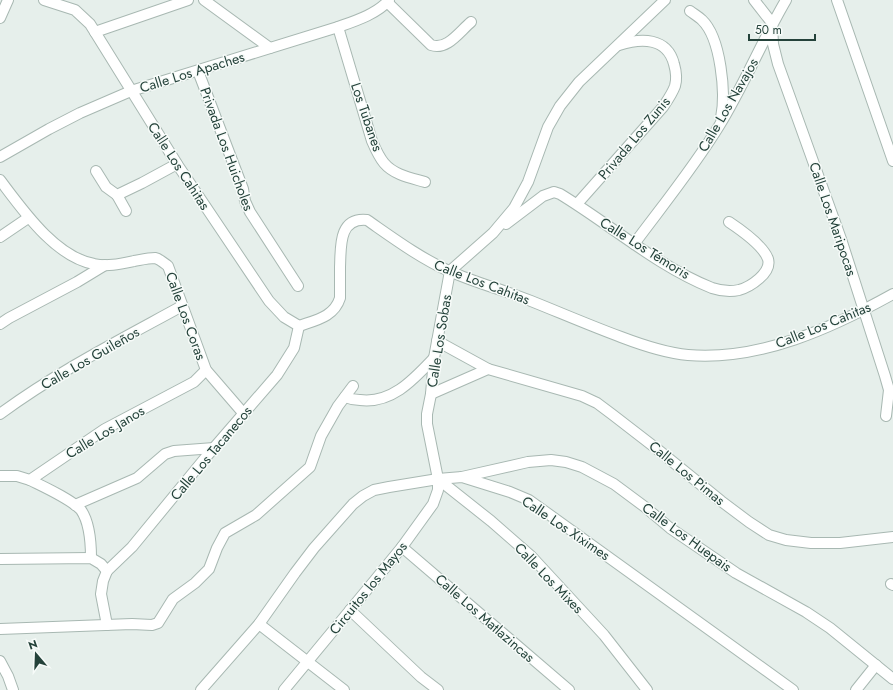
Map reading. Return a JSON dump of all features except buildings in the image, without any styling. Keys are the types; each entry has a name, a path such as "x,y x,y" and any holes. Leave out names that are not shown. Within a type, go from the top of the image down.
{"street":[{"path":"0,18 8,0"},
{"name":"Calle Los Cahitas","path":"44,0 75,10 82,15 95,32 177,164 269,301 284,317 299,326 327,316 334,311 338,305 340,298 341,243 343,234 353,222 360,220 367,220 426,260 450,271 524,298 594,327 648,347 688,355 738,354 769,347 796,338 864,310 893,294"},
{"path":"95,32 188,0"},
{"path":"204,0 270,48"},
{"path":"450,271 493,233 514,208 533,170 548,127 560,106 579,82 665,0"},
{"path":"754,0 772,24"},
{"name":"Calle Los Navajos","path":"634,244 684,177 719,126 786,0"},
{"path":"837,0 893,161"},
{"path":"388,1 431,45 444,46 471,22"},
{"name":"Calle Los Apaches","path":"0,157 49,128 131,91 338,27 366,16 388,1"},
{"path":"690,11 703,21 712,36 716,50 722,87 722,112 719,126"},
{"name":"Calle Los Maripocas","path":"772,24 773,44 778,64 841,239 889,390 886,416"},
{"name":"Los Tubanes","path":"338,27 372,141 377,152 384,163 391,170 404,176 425,182"},
{"name":"Privada Los Zunis","path":"577,204 663,107 675,85 676,73 672,58 665,48 654,41 640,40 616,46"},
{"name":"Privada Los Huicholes","path":"198,71 243,189 245,201 250,212 298,286"},
{"path":"117,195 177,164"},
{"path":"96,171 106,187 117,195 126,211"},
{"name":"Calle Los Coras","path":"0,180 28,218 55,243 80,260 93,264 105,265 155,258 168,266 206,370 244,414"},
{"name":"Calle Los Témoris","path":"493,233 543,196 554,192 577,204 634,244 674,269 713,288 725,291 740,289 752,284 766,271 769,262 763,251 754,241 729,222"},
{"path":"0,237 28,218"},
{"path":"0,324 105,265"},
{"name":"Calle Los Sobas","path":"438,478 427,424 428,405 431,394 434,358 450,271"},
{"name":"Calle Los Guileños","path":"0,414 23,397 78,363 182,306"},
{"name":"Calle Los Tacanecos","path":"107,625 101,594 102,581 107,571 132,547 277,375 294,348 299,326"},
{"name":"Calle Los Pimas","path":"437,341 488,369 582,396 597,403 657,448 721,501 769,535 786,540 811,543 840,543 893,537"},
{"path":"345,397 349,399 368,401 384,398 400,390 434,358"},
{"path":"431,394 488,369"},
{"name":"Calle Los Janos","path":"30,480 105,429 194,382 206,370"},
{"path":"0,629 154,624 162,618 173,599 195,583 209,569 217,548 225,533 256,515 310,467 321,436 353,386"},
{"path":"75,505 137,478 165,454 174,451 214,448"},
{"name":"Calle Los Huepais","path":"462,477 528,462 551,460 566,462 582,467 614,484 645,506 677,532 736,573 806,612 830,628 893,679"},
{"path":"0,476 17,476 30,480 75,505 82,512 86,523 91,558"},
{"name":"Calle Los Xiximes","path":"201,690 259,624 314,548 353,504 374,490 438,478 462,477 510,492 529,500 793,690"},
{"name":"Circuitos los Mayos","path":"284,690 402,547 433,504 438,490 438,478"},
{"name":"Calle Los Mixes","path":"438,478 531,556 604,635 647,690"},
{"name":"Calle Los Matlazincas","path":"402,547 569,690"},
{"path":"0,559 91,558 101,564 107,571"},
{"path":"350,610 421,677 438,690"},
{"path":"259,624 344,690"},
{"path":"0,661 13,690"},
{"path":"856,690 876,665"}]}
